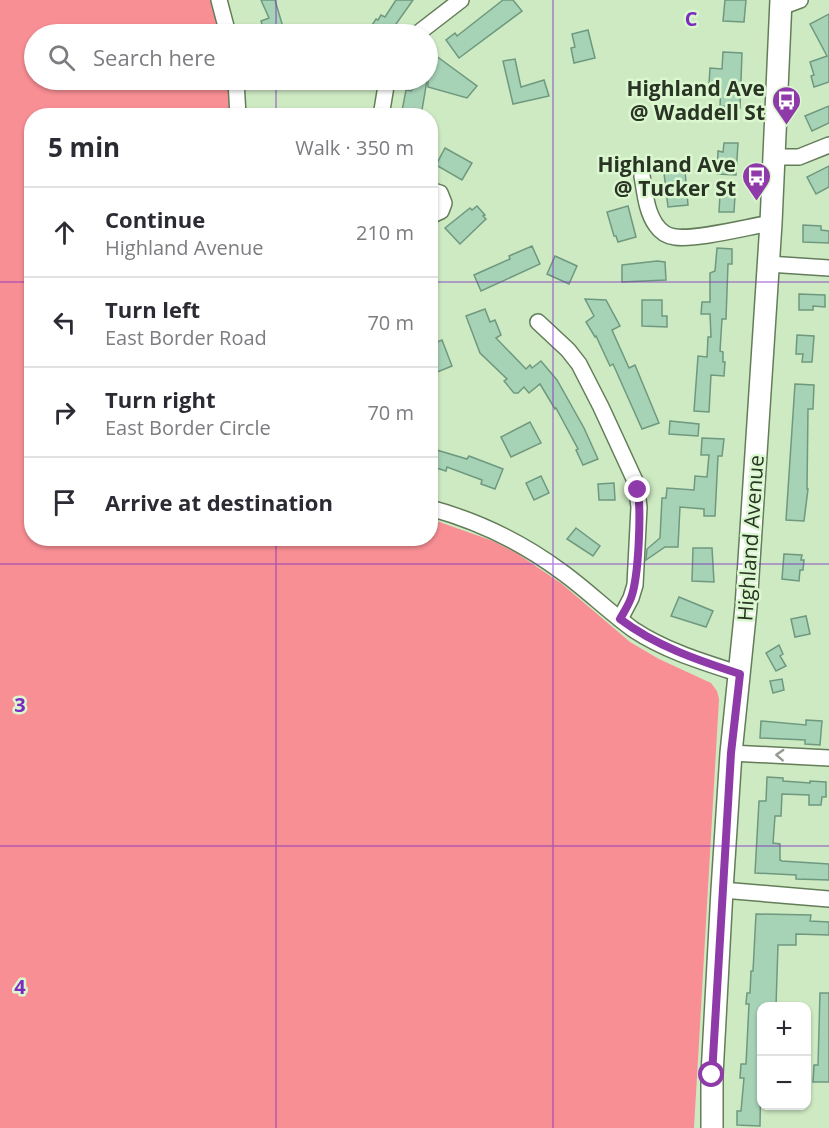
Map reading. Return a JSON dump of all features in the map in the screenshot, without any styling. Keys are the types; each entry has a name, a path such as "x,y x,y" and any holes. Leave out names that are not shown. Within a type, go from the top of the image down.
{"main road":[{"name":"Highland Avenue","path":"712,1128 712,1075 731,753 746,607 774,157 787,2"},
{"name":"Highland Avenue","path":"699,1128 712,1075"}],"street":[{"path":"219,0 225,24"},
{"path":"430,24 461,0"},
{"path":"237,90 238,108"},
{"path":"382,108 385,90"},
{"path":"774,157 794,158 829,145"},
{"path":"642,176 651,217 660,230 669,235 679,237 706,234 771,223"},
{"path":"438,192 444,203 438,214"},
{"path":"768,264 829,268"},
{"path":"538,322 568,350 579,364 636,483 639,507 635,585 627,608 620,619"},
{"path":"438,511 490,529 525,547 650,639 678,653 740,674"},
{"path":"731,753 829,758"},
{"path":"722,890 829,899"}],"shaded area":[{"path":"0,0 212,0 218,24 24,24 24,90 230,90 231,108 24,108 24,546 438,546 438,521 493,541 518,554 562,584 630,642 659,659 711,683 719,699 694,1128 0,1128"}],"building":[{"path":"261,0 275,0 282,24 262,24 261,21 269,18"},
{"path":"396,0 413,0 396,24 373,24 381,15 385,17"},
{"path":"503,0 513,0 522,11 459,58 446,40 455,33 457,36"},
{"path":"725,0 746,0 744,22 723,21"},
{"path":"829,14 829,82 814,87 811,76 814,75 810,62 827,56 810,24"},
{"path":"588,30 595,58 574,63 571,48 575,47 572,34"},
{"path":"723,52 742,53 740,108 720,106 721,85 709,84 710,68 722,69"},
{"path":"438,57 477,86 467,98 438,90"},
{"path":"515,59 521,87 544,80 549,96 513,104 503,61"},
{"path":"406,90 425,90 422,108 403,108"},
{"path":"829,106 829,123 812,131 805,116"},
{"path":"724,143 738,143 736,175 717,174 718,151 723,152"},
{"path":"445,148 472,163 462,180 438,166"},
{"path":"829,166 829,187 816,194 807,177"},
{"path":"685,171 688,205 668,207 664,173"},
{"path":"720,194 735,195 734,212 719,212"},
{"path":"477,206 486,219 460,244 445,228 470,208 472,210"},
{"path":"628,206 636,237 618,242 607,212"},
{"path":"803,225 821,226 821,230 829,231 829,243 803,242"},
{"path":"532,246 540,264 481,291 474,275"},
{"path":"717,248 732,249 732,264 728,264 726,319 722,319 720,351 723,352 723,362 725,362 724,376 711,375 709,412 694,411 698,356 707,357 708,337 711,337 710,314 701,314 702,302 710,302 710,273 715,271"},
{"path":"555,256 577,266 569,284 547,274"},
{"path":"665,262 666,280 622,282 622,265"},
{"path":"799,294 825,295 825,307 813,306 813,310 799,310"},
{"path":"585,299 606,300 620,326 612,330 629,368 635,365 659,423 642,429 613,364 610,366 596,336 586,322 594,316"},
{"path":"642,300 662,300 662,316 667,316 667,327 642,326"},
{"path":"485,309 490,322 495,320 501,335 496,338 526,369 530,365 532,368 541,361 557,380 584,428 598,459 583,465 576,450 578,449 540,384 529,393 524,387 518,393 514,393 504,381 507,379 480,353 466,316"},
{"path":"797,335 814,336 812,362 802,362 803,354 796,354"},
{"path":"442,340 452,366 438,372 438,342"},
{"path":"795,384 814,385 813,409 808,409 808,489 804,521 786,520"},
{"path":"670,421 699,424 698,436 669,434"},
{"path":"530,422 541,443 511,457 501,437"},
{"path":"702,438 724,439 722,456 718,456 715,516 704,516 704,509 680,507 678,547 665,547 646,560 647,549 660,538 662,498 666,498 667,488 694,490 695,476 707,477 709,455 701,455"},
{"path":"438,450 467,459 469,456 503,469 495,489 481,484 482,480 447,467 446,471 438,468"},
{"path":"541,476 549,493 534,500 526,483"},
{"path":"614,483 615,500 599,500 598,484"},
{"path":"576,528 600,546 593,556 567,539"},
{"path":"693,548 712,548 714,582 692,581"},
{"path":"784,554 802,555 803,570 800,570 799,581 782,579"},
{"path":"679,597 713,611 706,627 671,616"},
{"path":"806,616 810,634 795,637 791,619"},
{"path":"779,645 783,654 780,656 786,666 776,671 766,653"},
{"path":"782,679 784,690 773,693 770,681"},
{"path":"806,720 822,721 820,745 805,744 805,740 760,738 761,721 806,725"},
{"path":"767,777 783,778 783,781 826,782 826,797 822,797 821,805 809,805 809,795 782,794 781,816 775,816 773,843 780,844 780,860 782,861 829,864 829,880 796,879 796,875 755,873 759,801 766,801"},
{"path":"756,914 811,915 810,921 829,922 829,935 796,934 796,945 778,945 776,1002 757,1002 757,1110 760,1110 760,1126 737,1125 737,1111 741,1111 744,1078 740,1078 741,1064 746,1064 749,1004 746,1004 747,993 750,993 751,971 753,971"},
{"path":"820,993 829,993 829,1082 813,1082 814,1065 818,1065"}],"place":[{"name":"Highland Ave @ Waddell St","path":"786,126"},
{"name":"Highland Ave @ Tucker St","path":"757,202"}],"route":[{"path":"638,490 635,585 627,608 620,619 650,639 678,653 740,674 731,753 712,1075"}]}
